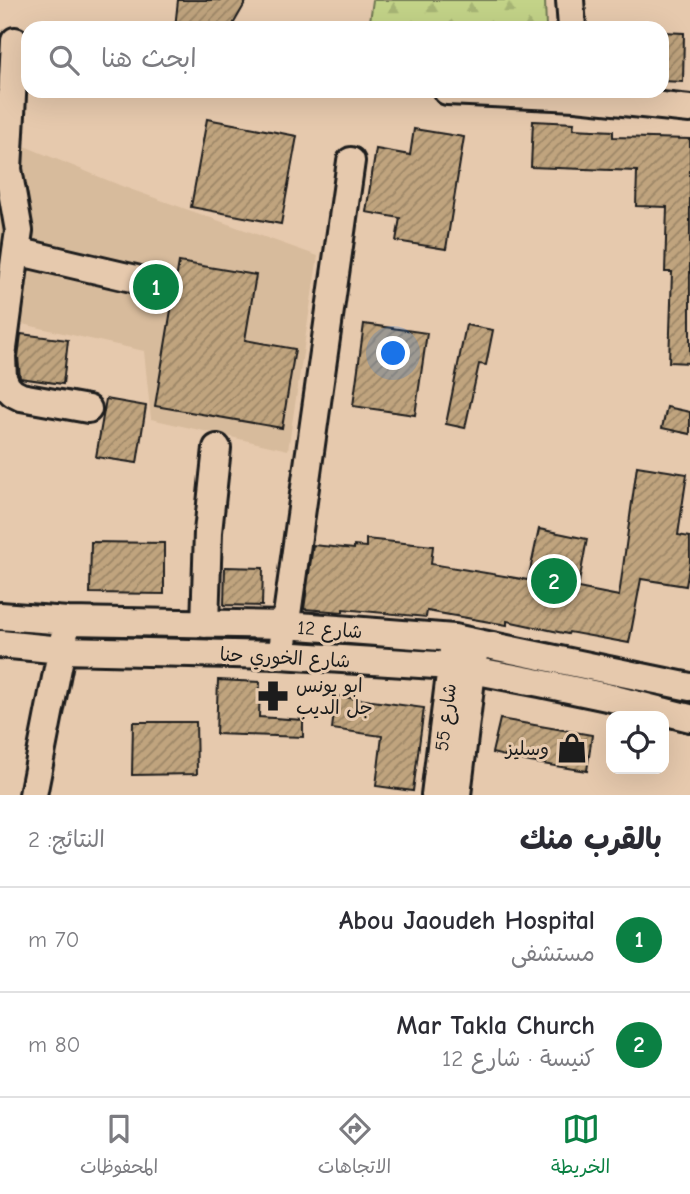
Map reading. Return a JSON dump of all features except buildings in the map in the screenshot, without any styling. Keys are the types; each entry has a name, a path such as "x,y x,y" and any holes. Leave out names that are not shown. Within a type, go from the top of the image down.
{"street":[{"path":"570,0 572,21"},
{"path":"14,41 8,169 19,231 2,356 3,378 7,387 21,397 88,410"},
{"path":"608,98 690,108"},
{"path":"280,655 351,161"},
{"path":"16,251 136,279"},
{"path":"205,624 208,532 217,448"},
{"name":"شارع 12","path":"0,616 68,621 286,625 465,640 690,687"},
{"path":"33,795 68,621"},
{"name":"شارع 55","path":"457,795 465,640"},
{"name":"شارع الخوري حنا","path":"0,644 62,650 280,655 462,668 594,694 690,718"},
{"name":"شارع 55","path":"435,795 462,668"}],"shaded area":[{"path":"0,136 124,187 318,256 288,450 151,419 144,351 0,319"}],"green space":[{"path":"373,0 545,0 546,21 370,21"}],"place":[{"name":"Abou Jaoudeh Hospital","path":"156,287"},
{"name":"Mar Takla Church","path":"554,581"},
{"name":"ابو يونس جل الديب","path":"273,696"},
{"name":"وسليز","path":"572,748"}]}
